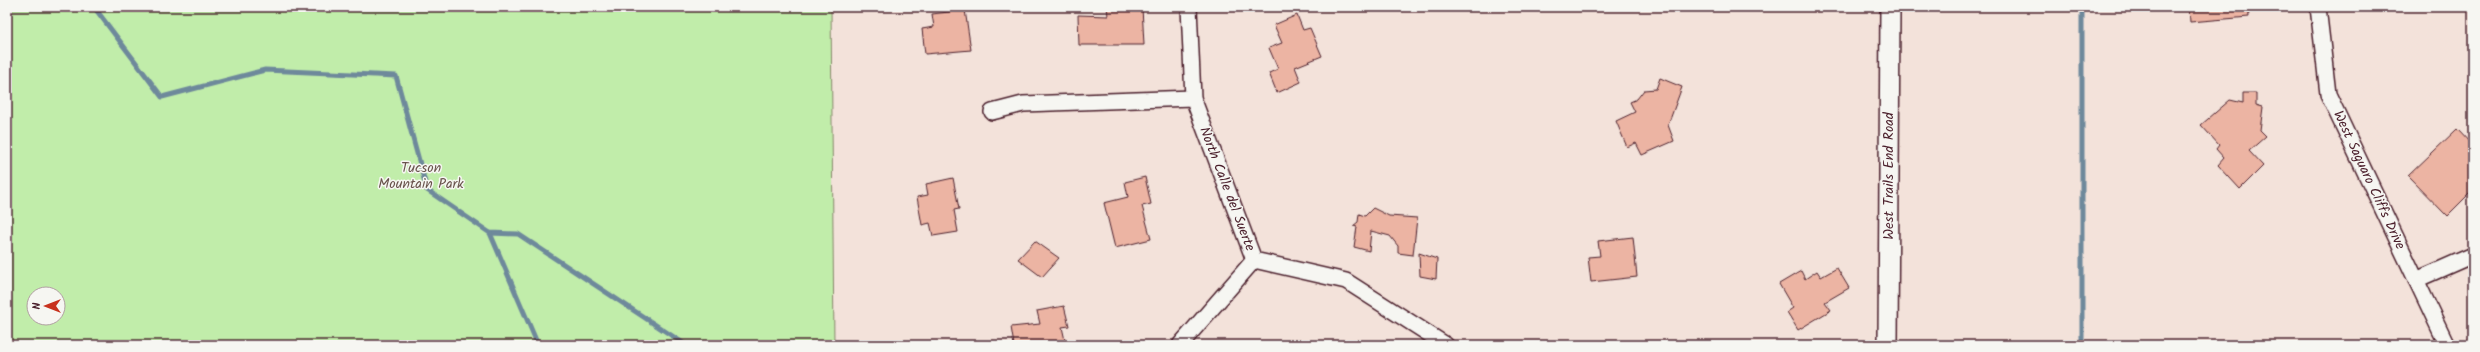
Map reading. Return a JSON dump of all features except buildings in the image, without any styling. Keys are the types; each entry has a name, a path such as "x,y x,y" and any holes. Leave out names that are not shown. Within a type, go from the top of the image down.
{"street":[{"name":"North Calle del Suerte","path":"1189,7 1193,98 1254,260 1346,281 1446,345"},
{"name":"West Trails End Road","path":"1888,345 1890,7"},
{"name":"West Saguaro Cliffs Drive","path":"2318,7 2328,94 2447,345"},
{"path":"992,112 1023,104 1193,98"},
{"path":"2416,280 2473,255"},
{"path":"1180,345 1254,260"}],"green space":[{"name":"Tucson Mountain Park","path":"7,7 831,7 834,345 7,345"}],"waterway":[{"path":"94,7 162,97 265,70 396,76 427,190 490,233 518,234 686,345"},
{"path":"2082,7 2082,345"},
{"path":"490,233 538,345"}]}
